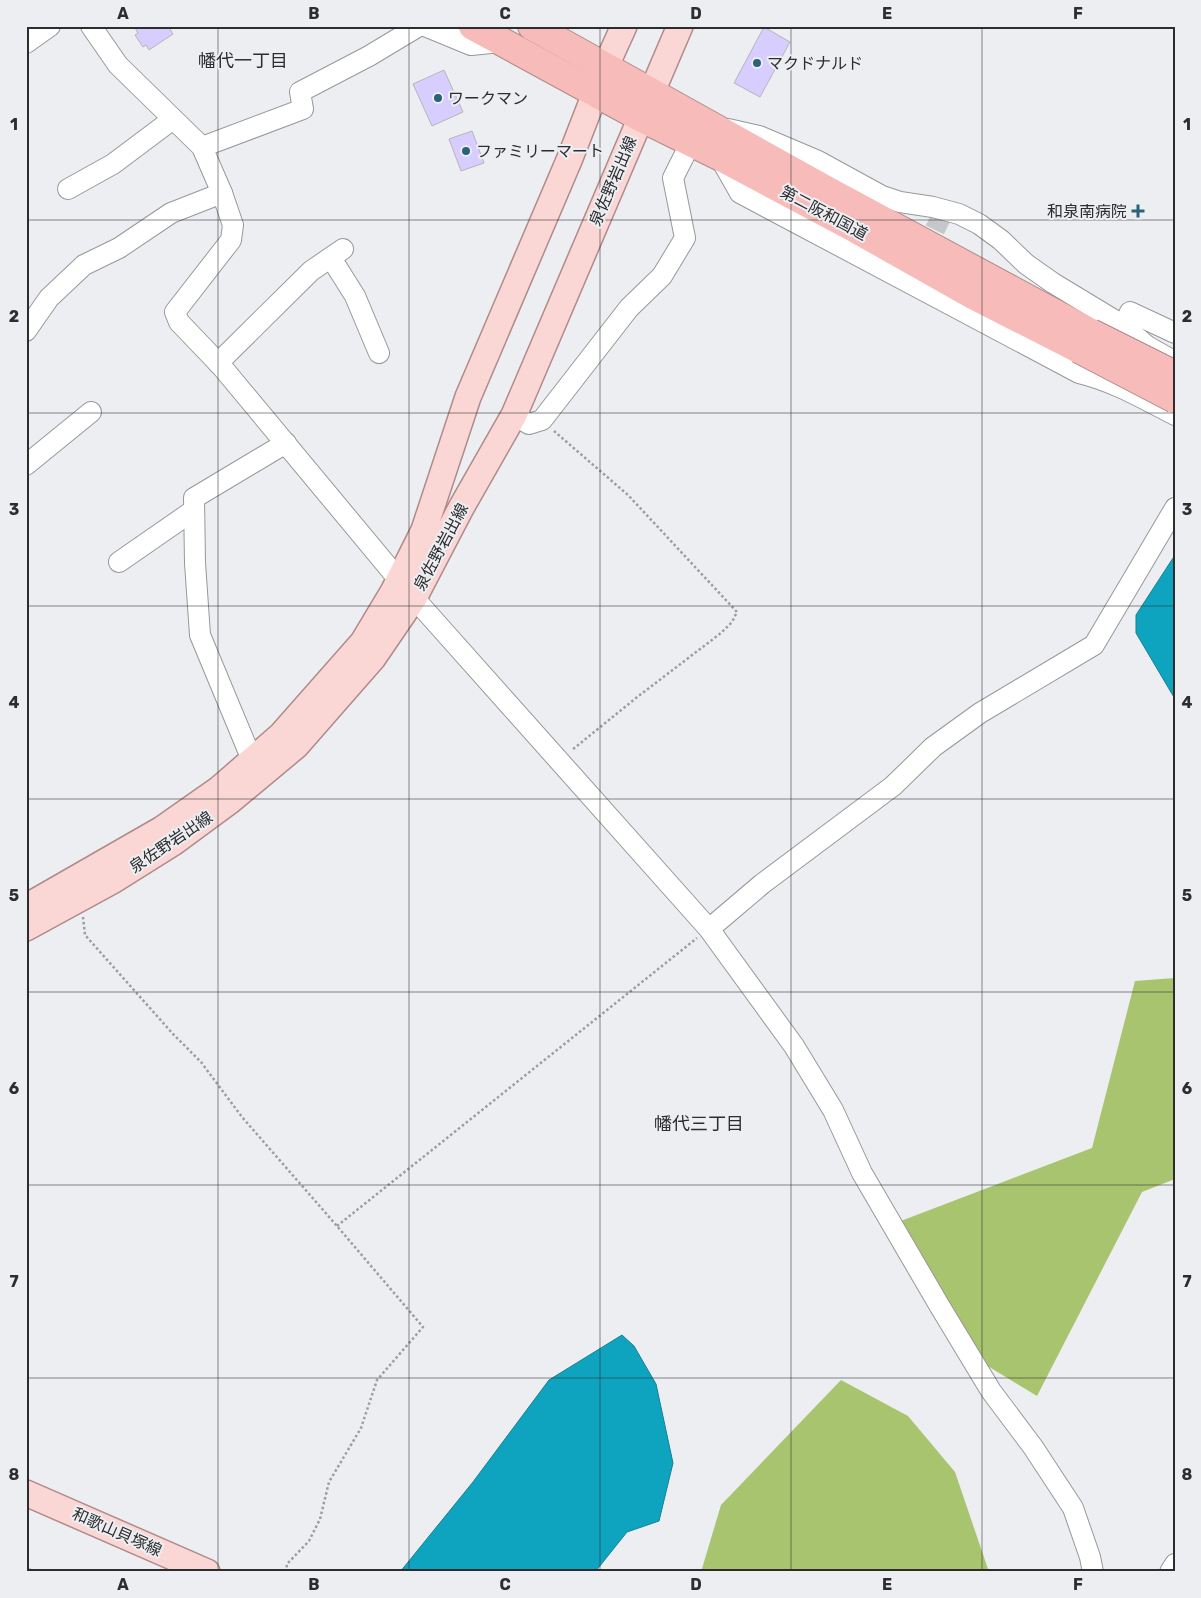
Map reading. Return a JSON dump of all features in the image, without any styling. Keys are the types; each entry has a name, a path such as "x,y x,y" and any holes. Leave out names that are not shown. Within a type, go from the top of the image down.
{"highway":[{"name":"第二阪和国道","path":"473,26 501,42 600,80 652,94 700,133 1085,341 1175,399"},
{"name":"第二阪和国道","path":"532,26 600,80 640,117 700,133 719,156 856,229 973,296 1175,375"}],"main road":[{"name":"泉佐野岩出線","path":"26,928 114,880 173,843 230,801 296,746 373,658 406,589 468,397 624,26"},
{"name":"泉佐野岩出線","path":"26,907 162,828 219,788 281,735 363,642 406,589 461,508 514,415 680,26"},
{"name":"和歌山貝塚線","path":"26,1492 207,1572"}],"street":[{"path":"26,43 50,26"},
{"path":"91,26 118,65 202,147 222,193 233,225 231,240 174,312 179,322 218,363 406,589 708,929 794,1046 833,1110 862,1172 939,1305 991,1391 1033,1448 1073,1508 1090,1557 1093,1572"},
{"path":"202,147 303,109 300,92 369,56 419,26"},
{"path":"425,26 471,46 501,42"},
{"path":"68,189 113,164 173,119"},
{"path":"514,415 529,424 542,420 629,308 662,276 685,238 673,178 700,133 759,136 818,161 882,196 943,214 959,214 979,224 1001,240 1026,264 1053,282 1124,326 1175,352"},
{"path":"719,156 740,193 913,277 1079,373 1119,386 1175,415"},
{"path":"26,331 48,298 84,265 119,248 171,213 222,193"},
{"path":"218,363 311,271 337,254 379,353"},
{"path":"1175,333 1130,312 1096,377 1100,392 1175,430"},
{"path":"1124,326 1147,346 1175,361"},
{"path":"26,465 91,412"},
{"path":"252,760 200,635 195,563 194,498 286,443"},
{"path":"708,929 762,884 893,786 933,747 980,713 1094,645 1175,508"},
{"path":"119,562 194,510"},
{"path":"1170,1572 1175,1564"}],"path":[{"path":"542,420 628,495 737,612 732,622 721,633 636,698 559,761"},
{"path":"80,898 86,935 173,1034 201,1062 242,1118 423,1327 378,1380 361,1428 329,1482 320,1519 309,1541 287,1564 286,1572"},
{"path":"337,1226 708,929"},
{"path":"26,1565 32,1572"}],"green space":[{"path":"1175,978 1175,1179 1142,1192 1037,1396 968,1354 893,1224 1092,1148 1135,981"},
{"path":"841,1380 908,1416 955,1472 989,1572 701,1572 721,1505"}],"water":[{"path":"1175,555 1175,699 1136,633 1136,615"},
{"path":"622,1335 634,1346 656,1384 673,1463 659,1521 627,1532 595,1572 400,1572 473,1482 549,1380"}],"building":[{"path":"134,26 168,26 173,34 149,50 146,45 143,47 135,35 138,33"},
{"path":"764,27 790,42 760,97 734,83"},
{"name":"ワークマン","path":"444,70 463,112 432,126 413,84"},
{"name":"ファミリーマート","path":"472,131 484,163 461,171 449,139"}],"tunnel":[{"path":"922,257 941,217"}],"place":[{"name":"マクドナルド","path":"757,63"},
{"name":"ワークマン","path":"438,98"},
{"name":"ファミリーマート","path":"466,151"},
{"name":"和泉南病院","path":"1138,211"}],"district":[{"name":"幡代一丁目","path":"243,61"},
{"name":"幡代三丁目","path":"699,1124"}]}
